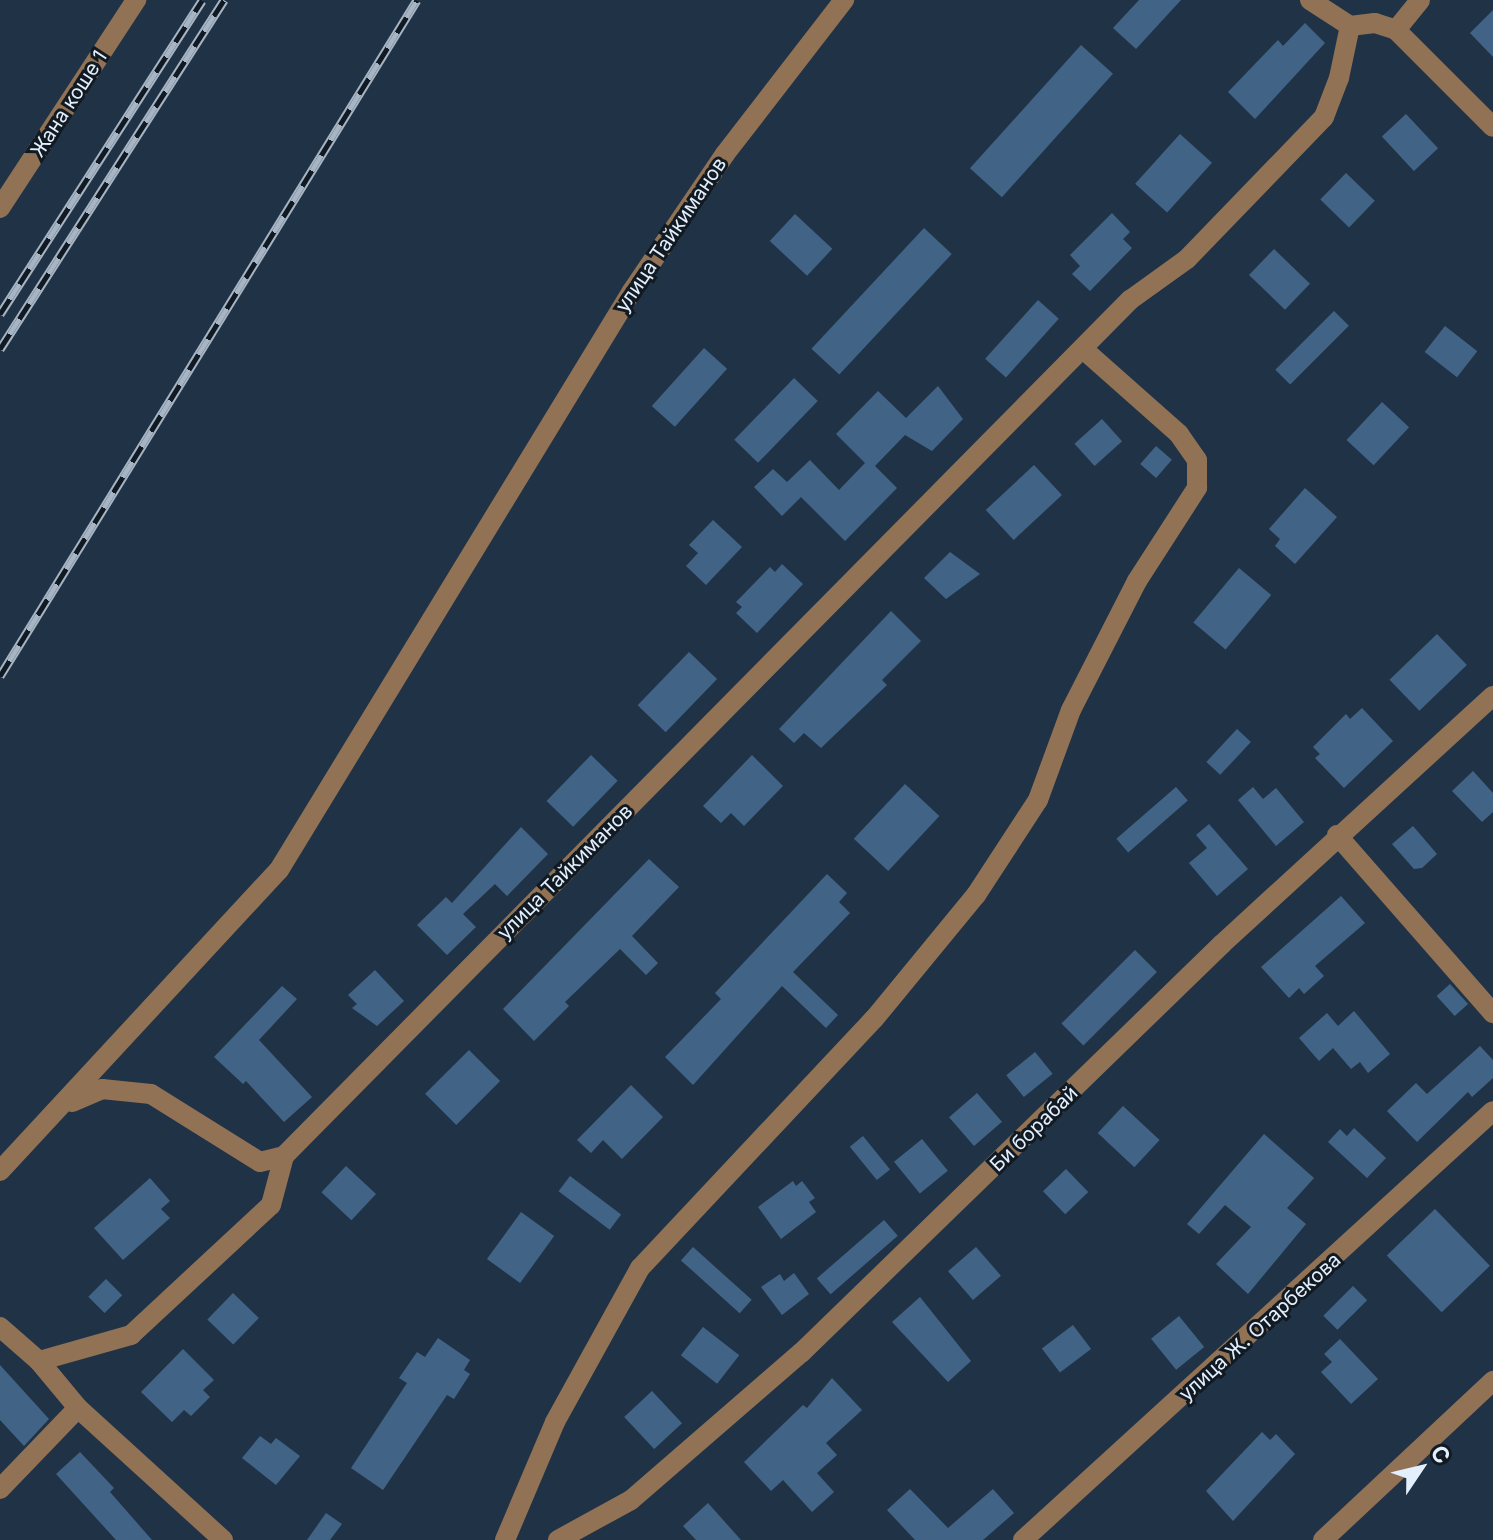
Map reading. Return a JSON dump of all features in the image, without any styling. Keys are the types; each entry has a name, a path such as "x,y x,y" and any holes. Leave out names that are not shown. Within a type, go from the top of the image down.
{"street":[{"name":"Жана коше 1","path":"0,208 136,0"},
{"name":"улица Тайкиманов","path":"0,1171 102,1066 279,870 632,291 725,154 844,0"},
{"path":"1310,0 1350,26 1375,23 1396,30 1493,127"},
{"path":"1396,30 1420,0"},
{"name":"улица Тайкиманов","path":"39,1361 131,1335 271,1205 284,1156 1084,350 1130,300 1187,259 1324,117 1339,78 1350,26"},
{"path":"505,1540 555,1422 640,1268 874,1019 1000,859 1038,800 1071,710 1137,581 1197,488 1197,460 1179,434 1084,350"},
{"name":"Би борабай","path":"558,1540 631,1500 801,1353 1337,835 1493,696"},
{"path":"1337,835 1493,1013"},
{"path":"58,1108 102,1089 151,1094 260,1162 284,1156"},
{"name":"улица Ж. Отарбекова","path":"1023,1540 1493,1111"},
{"path":"0,1327 39,1361 78,1408 223,1540"},
{"path":"1323,1540 1493,1381"},
{"path":"0,1489 78,1408"}],"building":[{"path":"1139,0 1181,0 1136,49 1113,28"},
{"path":"1493,10 1493,57 1470,33"},
{"path":"1305,23 1325,43 1255,119 1228,92 1278,40 1283,46"},
{"path":"1081,45 1113,74 1002,197 970,168"},
{"path":"1406,114 1438,148 1414,171 1382,137"},
{"path":"1180,134 1212,163 1167,213 1135,184"},
{"path":"1346,173 1375,201 1349,227 1320,200"},
{"path":"1112,213 1130,232 1123,239 1132,248 1090,291 1072,274 1080,266 1070,255"},
{"path":"795,214 832,249 807,276 770,241"},
{"path":"924,228 952,254 839,375 811,349"},
{"path":"1274,249 1310,284 1285,310 1249,275"},
{"path":"1038,300 1059,319 1006,377 985,359"},
{"path":"1334,311 1349,326 1290,385 1275,370"},
{"path":"1445,326 1477,351 1457,377 1425,352"},
{"path":"704,348 727,369 675,427 652,406"},
{"path":"794,378 818,401 758,463 734,440"},
{"path":"938,386 963,419 932,451 905,435 875,466 897,488 845,541 801,497 782,516 754,487 773,469 787,482 810,460 839,490 865,463 836,434 878,391 906,418"},
{"path":"1382,402 1409,427 1374,465 1347,440"},
{"path":"1102,419 1122,441 1095,466 1075,444"},
{"path":"1156,446 1172,460 1156,478 1140,464"},
{"path":"1034,465 1062,495 1014,540 986,510"},
{"path":"1305,488 1337,517 1295,564 1275,546 1280,539 1269,529"},
{"path":"713,520 742,547 706,585 686,566 698,553 689,545"},
{"path":"950,552 980,574 946,599 924,578"},
{"path":"782,564 803,584 757,633 736,613 742,607 736,602 770,567 775,572"},
{"path":"1239,568 1271,595 1226,649 1193,622"},
{"path":"891,611 921,641 882,680 887,685 821,748 804,733 794,743 779,729"},
{"path":"1437,634 1467,665 1419,711 1390,680"},
{"path":"689,652 717,679 666,732 638,705"},
{"path":"1362,708 1393,741 1344,788 1315,758 1320,754 1313,747 1346,714 1350,719"},
{"path":"1237,729 1251,742 1220,775 1206,762"},
{"path":"591,755 618,781 573,827 547,801"},
{"path":"752,755 783,786 744,826 731,813 721,823 703,806"},
{"path":"1473,771 1493,793 1493,812 1482,822 1452,791"},
{"path":"905,784 939,816 888,871 854,839"},
{"path":"1176,787 1188,801 1128,852 1116,839"},
{"path":"1253,787 1263,799 1276,788 1304,822 1276,846 1238,800"},
{"path":"1209,824 1248,869 1217,896 1189,863 1207,848 1196,835"},
{"path":"1413,826 1437,854 1422,868 1414,869 1392,844"},
{"path":"521,827 548,854 507,896 495,884 463,914 476,927 447,955 417,925 446,897 452,903"},
{"path":"649,859 679,887 632,936 658,963 646,975 620,949 565,1002 569,1006 534,1041 503,1009"},
{"path":"827,874 847,893 839,902 850,913 793,972 838,1015 826,1028 782,986 693,1085 665,1057 721,999 715,993"},
{"path":"1341,896 1365,923 1315,966 1324,976 1304,994 1299,988 1289,998 1261,967"},
{"path":"1135,950 1157,972 1083,1045 1061,1024"},
{"path":"375,970 404,1001 377,1026 352,1008 357,1004 348,995"},
{"path":"1450,984 1468,1004 1455,1016 1437,996"},
{"path":"282,986 297,999 259,1040 312,1097 284,1122 246,1081 243,1084 214,1057"},
{"path":"1354,1011 1390,1054 1368,1073 1360,1062 1351,1069 1333,1048 1319,1061 1299,1038 1327,1013 1338,1026"},
{"path":"1480,1046 1493,1060 1493,1078 1472,1097 1468,1092 1417,1142 1387,1111 1416,1083 1427,1094"},
{"path":"469,1050 500,1081 456,1125 425,1094"},
{"path":"1035,1052 1053,1074 1024,1097 1006,1075"},
{"path":"631,1085 663,1117 622,1159 603,1140 591,1153 577,1140"},
{"path":"977,1093 1002,1122 974,1146 949,1117"},
{"path":"1123,1106 1160,1140 1134,1167 1098,1133"},
{"path":"1354,1128 1386,1158 1367,1178 1328,1142 1340,1129 1347,1136"},
{"path":"1264,1134 1314,1178 1287,1208 1306,1224 1248,1294 1216,1264 1251,1227 1225,1205 1199,1234 1187,1224"},
{"path":"863,1136 890,1169 877,1180 850,1147"},
{"path":"922,1139 948,1171 920,1194 894,1162"},
{"path":"346,1166 376,1194 351,1220 321,1192"},
{"path":"1066,1169 1088,1192 1065,1214 1043,1191"},
{"path":"570,1176 621,1215 610,1230 559,1191"},
{"path":"150,1178 170,1201 161,1209 170,1218 123,1260 94,1228"},
{"path":"793,1181 796,1186 802,1181 815,1198 809,1202 816,1212 781,1239 758,1207"},
{"path":"1435,1209 1490,1266 1442,1312 1387,1256"},
{"path":"521,1212 554,1236 520,1283 487,1259"},
{"path":"884,1220 898,1236 831,1294 817,1278"},
{"path":"693,1247 752,1300 740,1313 681,1260"},
{"path":"976,1247 1001,1276 973,1300 948,1271"},
{"path":"794,1273 809,1294 782,1315 761,1287 780,1274 784,1281"},
{"path":"106,1279 122,1295 105,1313 88,1297"},
{"path":"1353,1286 1367,1300 1337,1330 1323,1316"},
{"path":"233,1293 259,1318 233,1345 207,1320"},
{"path":"920,1297 971,1361 948,1382 892,1322"},
{"path":"1179,1316 1204,1347 1176,1370 1151,1339"},
{"path":"1073,1325 1091,1349 1060,1372 1042,1348"},
{"path":"703,1327 739,1355 717,1384 681,1355"},
{"path":"438,1338 470,1360 464,1370 470,1374 454,1399 447,1395 383,1490 351,1468 407,1383 399,1378 417,1352 425,1357"},
{"path":"1340,1339 1378,1379 1351,1404 1321,1372 1332,1362 1324,1354"},
{"path":"183,1349 214,1380 203,1390 210,1397 191,1416 184,1410 172,1422 141,1392"},
{"path":"0,1365 49,1419 24,1446 0,1420"},
{"path":"832,1378 862,1410 826,1443 837,1455 817,1473 834,1492 812,1512 783,1480 771,1491 744,1462 803,1405 807,1408"},
{"path":"652,1391 682,1423 654,1449 624,1417"},
{"path":"1262,1432 1270,1440 1276,1434 1295,1454 1233,1521 1206,1491"},
{"path":"260,1436 271,1444 276,1438 300,1456 276,1485 242,1458"},
{"path":"80,1452 114,1488 110,1492 152,1540 116,1540 56,1474"},
{"path":"910,1489 948,1528 993,1489 1014,1513 983,1540 915,1540 887,1510"},
{"path":"708,1503 741,1540 696,1540 683,1526"},
{"path":"326,1513 342,1524 330,1540 307,1540"}],"railway":[{"path":"0,314 202,0"},
{"path":"0,349 224,0"},
{"path":"0,676 417,0"}]}
